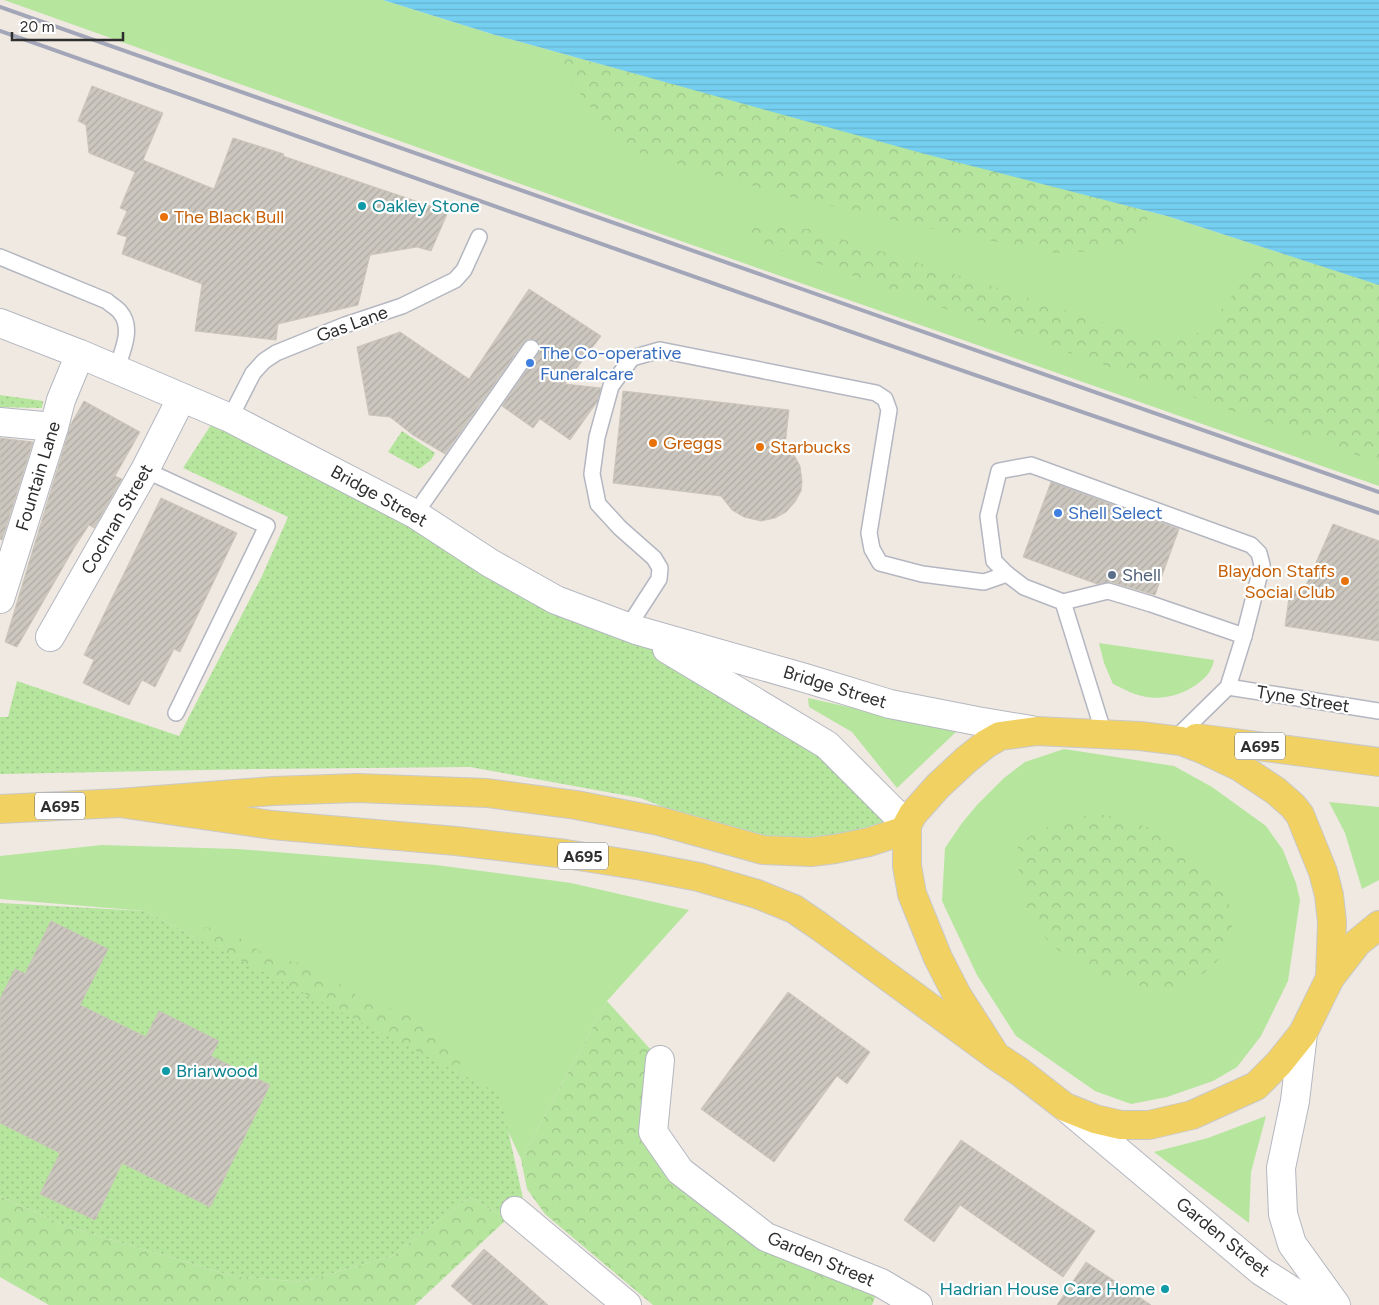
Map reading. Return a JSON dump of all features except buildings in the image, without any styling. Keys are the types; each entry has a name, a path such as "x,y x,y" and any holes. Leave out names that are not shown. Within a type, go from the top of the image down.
{"main road":[{"path":"1330,978 1332,922 1328,895 1323,872 1300,815 1276,791 1246,771 1202,749 1181,741 1140,736 1037,731 1000,736 986,744 966,760 938,786 913,814 906,827 907,866 912,894 922,920 950,983 996,1056 1066,1107 1095,1119 1121,1125 1149,1125 1192,1115 1256,1086 1279,1063 1303,1033 1330,978 1357,943 1379,925"},
{"name":"A695","path":"1140,736 1179,736 1379,762"},
{"name":"A695","path":"0,809 119,803 273,791 348,788 487,794 576,805 659,821 763,850 811,852 835,849 869,842 906,827"},
{"name":"A695","path":"119,803 272,825 456,841 566,854 652,868 709,880 757,894 794,910 819,926 996,1056"}],"street":[{"name":"Bridge Street","path":"0,323 230,418 416,514 490,563 556,600 632,629 796,675 890,704 976,722 1037,731"},
{"name":"Fountain Lane","path":"0,599 54,426 73,352"},
{"name":"Cochran Street","path":"50,637 146,470 182,398"},
{"path":"0,422 54,426"},
{"name":"Bridge Street","path":"632,629 828,745 906,827"},
{"path":"1303,1033 1295,1101 1281,1168 1283,1214 1292,1244 1336,1305"},
{"name":"Garden Street","path":"660,1060 653,1132 680,1171 766,1238 881,1283 918,1305"},
{"name":"Garden Street","path":"1066,1107 1261,1271 1314,1305"},
{"path":"515,1211 628,1305"}],"lane":[{"name":"Gas Lane","path":"230,418 253,373 264,361 276,353 328,332 402,306 455,280 464,270 479,237"},
{"path":"0,257 107,301 121,312 126,324 127,334 116,370"},
{"path":"416,514 531,348"},
{"path":"632,629 659,579 660,568 654,558 620,528 598,504 592,474 597,437 611,386 632,358 660,350 876,393 886,399 889,410 869,533 872,549 880,563 922,574 984,582 1007,574"},
{"path":"1179,736 1228,687 1244,636 1262,565 1260,553 1251,545 1031,465 999,471 988,516 994,561 1024,587 1063,602 1108,591 1244,636"},
{"path":"146,470 267,526 176,713"},
{"path":"1063,602 1104,734"},
{"name":"Tyne Street","path":"1228,687 1379,711"}],"green space":[{"path":"4,0 383,0 495,35 925,154 1167,216 1379,285 1379,486 641,227"},
{"path":"558,53 1151,212 1138,239 1103,251 1053,253 942,231 787,196 623,148 563,72"},
{"path":"751,227 810,229 1160,341 1206,331 1258,264 1282,253 1379,285 1379,463 752,240"},
{"path":"0,395 43,401 42,408 0,407"},
{"path":"218,414 643,637 753,704 909,827 810,862 640,798 470,767 0,774 0,717 8,717 17,681 179,736 262,576 288,517 183,468"},
{"path":"402,431 435,453 431,460 419,469 388,452"},
{"path":"1099,643 1214,660 1208,674 1195,686 1178,694 1151,698 1135,694 1113,684 1104,663"},
{"path":"808,698 957,731 897,788 852,732 809,707"},
{"path":"1064,749 1174,766 1212,787 1266,826 1283,850 1296,883 1300,900 1288,981 1261,1036 1237,1067 1213,1081 1167,1097 1131,1104 1095,1091 1016,1036 977,975 942,901 945,848 962,823 1004,778 1025,762"},
{"path":"1329,802 1379,807 1379,880 1362,889 1345,833"},
{"path":"1103,815 1149,827 1177,840 1209,872 1226,897 1232,919 1227,946 1222,955 1208,970 1190,982 1162,990 1120,981 1087,969 1057,949 1045,937 1027,908 1025,888 1017,865 1018,845 1037,831 1082,816"},
{"path":"102,845 237,849 436,865 571,883 689,910 607,1001 521,1159 507,1129 499,1094 145,911 0,899 0,856"},
{"path":"0,903 145,911 500,1094 524,1203 507,1219 470,1197 392,1256 302,1282 233,1276 66,1226 0,1196"},
{"path":"204,927 228,930 270,958 296,962 336,981 365,1001 403,1012 433,1032 457,1052 462,1062 442,1084 192,959"},
{"path":"607,1001 660,1060 653,1132 766,1237 881,1283 872,1305 653,1305 545,1214 527,1189 521,1159"},
{"path":"1266,1116 1251,1172 1249,1223 1154,1152 1208,1138"},
{"path":"0,1196 66,1226 233,1276 302,1282 392,1256 470,1197 507,1219 415,1305 49,1305 0,1277"}],"water":[{"path":"383,0 1379,0 1379,285 1167,216 925,154 495,35"}],"railway":[{"path":"0,7 1379,492"},
{"path":"0,31 861,335 1379,513"}],"place":[{"name":"Oakley Stone","path":"362,206"},
{"name":"The Black Bull","path":"164,217"},
{"name":"The Co-operative Funeralcare","path":"530,363"},
{"name":"Greggs","path":"653,443"},
{"name":"Starbucks","path":"760,447"},
{"name":"Shell Select","path":"1058,513"},
{"name":"Shell","path":"1112,575"},
{"name":"Blaydon Staffs Social Club","path":"1345,581"},
{"name":"Briarwood","path":"166,1071"},
{"name":"Hadrian House Care Home","path":"1165,1289"}]}
